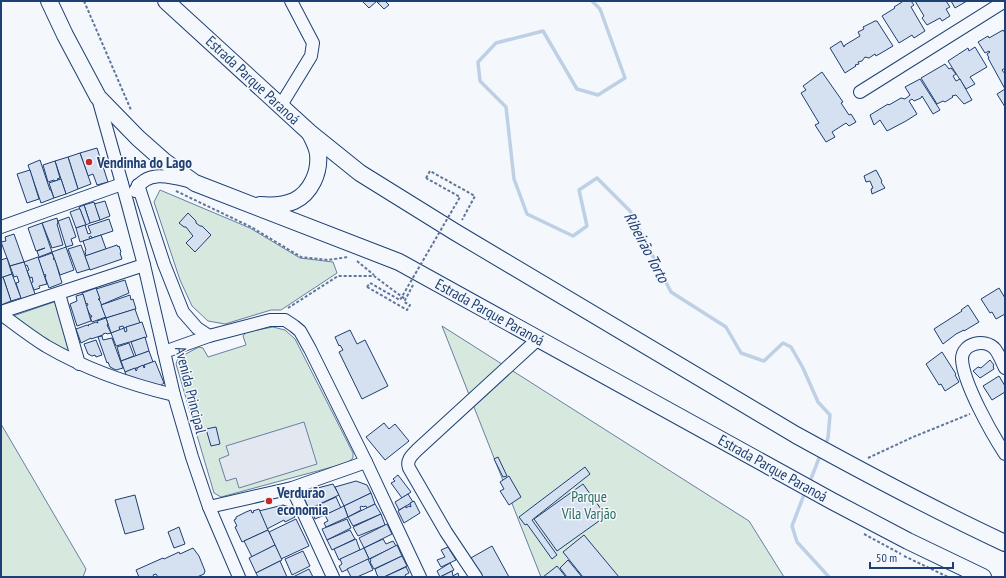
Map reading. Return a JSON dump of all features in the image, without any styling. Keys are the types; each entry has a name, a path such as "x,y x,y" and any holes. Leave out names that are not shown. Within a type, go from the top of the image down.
{"main road":[{"name":"Estrada Parque Paranoá","path":"49,1 65,35 98,96 138,138 164,162 195,183 399,262 832,501 908,541 983,577"},
{"path":"59,1 58,6 65,35"},
{"name":"Estrada Parque Paranoá","path":"166,1 309,132 360,173 455,232 796,435 852,466 1005,543"},
{"path":"250,205 274,206 286,204 303,195 308,190 315,178 318,159 315,144 309,132"}],"street":[{"path":"281,105 310,56 313,43 291,1"},
{"path":"860,92 1005,1"},
{"name":"Avenida Principal","path":"98,96 144,265 174,396 209,507 239,577"},
{"path":"128,205 138,185 149,178 168,175 195,183"},
{"path":"1,227 122,184"},
{"path":"138,185 164,264 183,312 197,328 209,336"},
{"path":"1,313 144,265"},
{"path":"59,294 79,364"},
{"path":"1,313 46,345 79,364 126,383 174,396"},
{"path":"164,352 209,336 270,320 284,320 300,331 366,462 420,577"},
{"path":"476,577 443,526 409,468 408,461 417,450 538,338"},
{"path":"1003,447 981,410 967,380 963,367 962,354 973,344 988,344 995,349 1005,368"},
{"path":"209,507 292,488 366,462"},
{"path":"292,488 333,577"}],"path":[{"path":"270,320 338,276 374,276 405,299 404,302 410,305 407,310 367,287 370,283 400,300 460,197 426,178 430,171 475,196 455,232"},
{"path":"405,299 413,285"},
{"path":"867,458 981,410"}],"green space":[{"path":"160,190 250,228 300,258 333,262 337,273 281,310 271,310 225,324 208,321 192,306 180,280 154,202"},
{"path":"57,301 73,356 10,317"},
{"name":"Parque Vila Varjão","path":"442,326 749,521 784,577 541,577"},
{"path":"273,327 285,330 295,339 353,453 353,458 347,463 221,497 214,493 176,364 178,358 199,347 203,348 208,357 246,345 243,336 246,332"},
{"path":"1,424 86,569 83,577 1,577"}],"shaded area":[{"path":"304,422 317,464 239,488 236,478 226,481 219,459 229,455 226,446"}],"building":[{"path":"362,1 377,1 369,8"},
{"path":"385,1 389,5 384,9 377,2"},
{"path":"901,1 911,1 914,5 911,7 925,31 914,38 912,35 899,43 882,16 895,8 894,7 902,2"},
{"path":"915,1 946,1 950,7 946,9 950,16 942,21 940,18 927,25 922,18 924,16"},
{"path":"951,1 967,1 955,8"},
{"path":"877,21 893,46 876,56 875,54 869,58 865,57 862,61 858,62 859,64 855,65 856,66 845,73 830,48 841,41 844,47 860,36 858,32 864,29 863,27"},
{"path":"1003,30 1005,33 1005,68 1002,70 1005,74 1005,89 988,58 987,54 990,52 985,53 978,42"},
{"path":"975,47 987,67 970,77 975,84 966,89 948,61 968,48 969,51"},
{"path":"945,64 956,74 953,76 956,81 960,79 972,100 964,104 956,95 952,96 953,97 945,102 943,101 937,104 921,78"},
{"path":"822,72 843,102 841,103 849,115 851,114 856,122 849,126 846,123 832,132 835,137 826,142 815,125 819,123 801,93 806,90 803,86"},
{"path":"920,79 940,110 933,114 922,96 914,101 912,99 909,101 917,114 906,121 887,131 880,120 874,125 870,115 901,98 905,99 910,95 905,87"},
{"path":"1005,89 1005,107 997,94"},
{"path":"97,148 108,182 97,185 93,174 88,176 80,153"},
{"path":"80,153 91,184 78,189 68,157"},
{"path":"68,157 78,189 66,194 55,161"},
{"path":"40,160 54,198 41,203 28,165"},
{"path":"55,161 60,178 55,181 48,182 43,165"},
{"path":"30,170 39,199 27,203 17,174"},
{"path":"876,170 885,188 872,194 871,189 873,188 870,181 866,182 864,176"},
{"path":"61,179 66,194 54,198 49,183"},
{"path":"105,201 110,216 100,220 94,204"},
{"path":"94,202 100,220 90,223 84,205"},
{"path":"84,205 90,223 86,225 79,207"},
{"path":"80,209 86,225 76,228 70,212"},
{"path":"188,213 196,221 196,223 202,226 211,235 195,252 186,243 193,236 186,227 179,223"},
{"path":"69,217 76,237 71,239 73,245 66,247 58,221"},
{"path":"57,218 57,224 63,245 52,248 42,223"},
{"path":"109,219 113,231 92,238 91,236 89,237 90,239 80,242 76,228 85,225 88,234 91,233 88,226"},
{"path":"42,223 52,252 39,257 37,251 45,248 36,251 28,228"},
{"path":"14,234 24,262 10,266 1,242 6,241 5,237"},
{"path":"101,235 106,249 86,256 83,241"},
{"path":"81,245 90,269 77,273 68,249"},
{"path":"117,245 118,247 119,246 122,259 90,270 85,256"},
{"path":"66,247 74,270 60,275 52,252"},
{"path":"52,253 62,283 49,288 45,277 46,276 45,274 44,275 38,258"},
{"path":"38,257 47,284 39,286 40,288 34,290 31,283 33,282 32,277 30,278 27,271 29,270 27,265 25,266 24,262"},
{"path":"7,258 12,274 1,278 1,260"},
{"path":"24,262 35,294 21,299 16,283 19,282 17,276 14,277 10,266"},
{"path":"12,274 21,298 11,301 3,277"},
{"path":"3,277 11,301 1,305 1,278"},
{"path":"125,280 129,293 101,305 96,289"},
{"path":"96,288 100,299 98,299 106,317 92,322 90,317 92,317 86,306 88,305 87,303 86,304 82,293"},
{"path":"999,288 1005,298 1005,314 996,319 981,299"},
{"path":"83,294 91,321 77,326 70,304 77,301 76,296"},
{"path":"130,295 136,309 106,318 101,305"},
{"path":"968,305 979,322 956,334 943,344 934,329 962,311 961,310"},
{"path":"135,309 140,323 124,328 123,326 119,327 120,330 111,333 106,318"},
{"path":"106,318 107,325 111,333 106,333 91,338 81,343 76,329 87,325 89,326 88,325 96,322 98,323 97,321"},
{"path":"142,322 147,337 116,346 111,333 124,328 125,332 127,331 126,327"},
{"path":"350,330 357,344 365,340 388,386 362,399 339,352 343,350 340,345 339,346 335,337"},
{"path":"102,336 103,340 112,338 123,368 116,370 110,367 108,362 107,363 98,337"},
{"path":"145,337 149,351 136,356 131,342"},
{"path":"96,340 102,355 96,357 95,355 92,356 88,354 84,344"},
{"path":"129,343 134,356 121,361 117,347"},
{"path":"149,351 153,362 125,372 121,361"},
{"path":"942,352 956,374 955,375 959,382 945,391 941,384 939,385 926,364"},
{"path":"990,360 994,365 994,369 980,378 973,371 978,367 981,368"},
{"path":"155,361 164,383 160,386 127,378 125,372 135,368 136,371 137,368 143,365 144,368 144,365"},
{"path":"999,376 1005,386 1005,392 992,400 983,386"},
{"path":"384,423 389,429 395,424 409,441 385,460 366,437"},
{"path":"216,427 220,444 211,446 206,429"},
{"path":"498,457 507,476 503,477 494,459"},
{"path":"585,467 590,474 532,520 557,555 552,559 527,524 525,525 519,517"},
{"path":"398,475 411,492 402,498 391,483 395,481 393,479"},
{"path":"509,476 521,497 509,505 500,491 504,489 500,482"},
{"path":"356,481 367,485 371,493 344,506 335,487"},
{"path":"333,484 339,495 309,509 304,498 310,490"},
{"path":"583,484 606,516 557,551 534,519"},
{"path":"371,493 375,504 367,508 366,506 362,506 360,507 361,510 348,517 344,506"},
{"path":"408,494 413,502 399,510 395,502"},
{"path":"135,495 144,529 125,534 115,500"},
{"path":"336,497 341,508 315,519 314,516 318,514 314,507"},
{"path":"414,501 420,513 404,523 398,511 406,506 406,508 409,506 411,507 410,503"},
{"path":"375,504 381,514 353,526 348,517"},
{"path":"283,505 290,507 295,517 285,522 284,520 267,529 259,511"},
{"path":"344,506 348,517 326,527 324,523 328,521 325,515"},
{"path":"259,509 268,530 242,542 235,527 237,526 234,520 236,517 246,512 251,510 252,513 254,512 253,511"},
{"path":"381,514 385,525 358,536 353,527"},
{"path":"296,519 309,546 281,559 269,532"},
{"path":"347,519 351,528 327,540 322,529"},
{"path":"387,524 392,534 364,548 359,538"},
{"path":"179,527 185,544 174,548 168,532"},
{"path":"268,530 275,545 252,557 244,541"},
{"path":"350,530 355,539 332,550 327,540"},
{"path":"584,535 619,577 583,577 563,552"},
{"path":"356,539 360,550 339,560 334,549"},
{"path":"383,539 386,544 393,541 396,546 369,559 364,548"},
{"path":"275,545 282,560 256,573 249,558"},
{"path":"397,545 402,556 374,569 370,559"},
{"path":"492,546 509,577 479,577 469,559"},
{"path":"448,547 456,560 441,567 437,560 445,557 441,550"},
{"path":"193,548 199,556 205,571 204,574 197,577 158,577 156,574 153,575 154,577 139,577 136,570 163,558 164,559 179,552 180,554"},
{"path":"364,548 369,559 342,572 339,566 342,564 340,559"},
{"path":"303,551 310,566 292,575 285,559"},
{"path":"402,556 407,566 384,577 379,577 377,575 375,569"},
{"path":"368,559 373,570 357,577 351,577 347,569"},
{"path":"568,560 582,577 567,577 560,568"},
{"path":"280,561 287,577 258,577 256,573"},
{"path":"450,563 454,570 440,577 437,571"},
{"path":"557,566 566,577 543,577"},
{"path":"406,567 409,573 405,575 406,577 384,577"},
{"path":"309,569 313,577 293,577"},
{"path":"452,571 453,576 458,573 459,577 440,577"}],"waterway":[{"name":"Ribeirão Torto","path":"592,1 600,9 625,78 598,95 577,89 543,31 496,43 478,62 480,81 506,107 514,179 527,214 573,236 587,226 579,190 597,178 630,211 671,292 726,327 741,353 764,361 783,343 791,347 803,368 818,402 830,415 828,438 825,445"},
{"name":"Ribeirão Torto","path":"809,484 821,453"},
{"name":"Ribeirão Torto","path":"805,492 792,526 797,542 829,577"}],"place":[{"name":"Vendinha do Lago","path":"89,162"},
{"name":"Verdurão economia","path":"269,501"}]}
